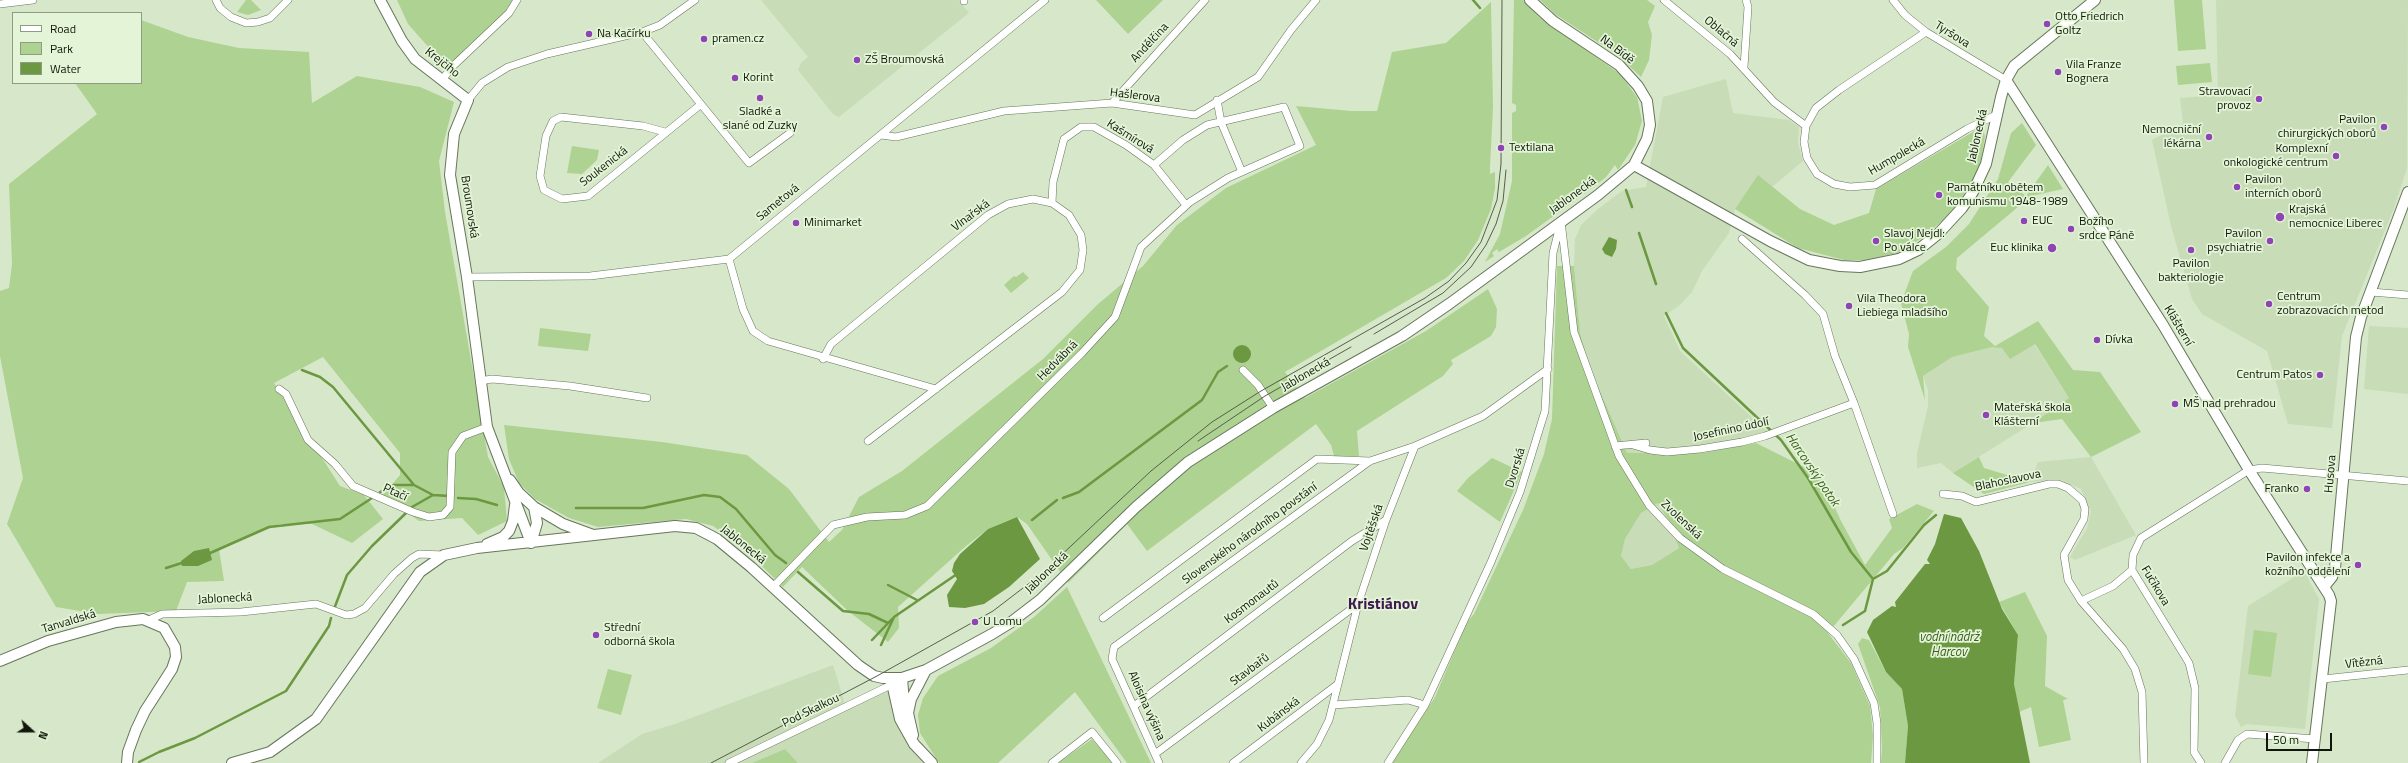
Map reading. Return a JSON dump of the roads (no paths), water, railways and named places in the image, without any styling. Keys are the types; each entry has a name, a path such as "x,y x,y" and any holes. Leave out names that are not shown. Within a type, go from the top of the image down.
{"main road":[{"name":"Krejčího","path":"380,0 398,35 415,59 468,100"},
{"name":"Na Bídě","path":"1530,0 1553,21 1619,65 1638,86 1646,102 1650,125 1647,140 1634,165"},
{"name":"Jablonecká","path":"232,763 257,758 270,752 316,719 420,572 444,554 477,548 597,536 675,526 696,528 717,539 773,587 858,665 874,676 891,682 926,670 1010,623 1040,600 1136,507 1188,462 1273,408 1402,336 1450,304 1598,195 1634,165 1792,253 1825,264 1840,266 1874,265 1899,259 1918,250 1946,226 1962,208 1973,192 1986,164 1996,115 2006,80 2014,66 2021,58 2095,0"},
{"name":"Klášterní","path":"2006,80 2163,325 2249,470 2324,587"},
{"name":"Broumovská","path":"468,100 454,134 450,175 467,277 487,427 531,543"},
{"name":"Husova","path":"2324,587 2332,576 2335,568 2356,337 2408,192"},
{"name":"Broumovská","path":"504,472 519,493 534,507 563,524 597,536"},
{"name":"Broumovská","path":"477,548 504,537 513,522 515,503"},
{"path":"531,543 537,523 534,507"},
{"path":"2312,763 2331,601 2324,587"},
{"name":"Tanvaldská","path":"0,661 38,645 90,628 133,619 149,620"},
{"path":"128,763 128,752 136,730 145,711 172,669 176,657 175,647 168,633 164,628 149,620"},
{"path":"914,744 908,713 915,688 926,670"},
{"path":"902,678 905,721 914,744"},
{"path":"891,682 900,719 914,744 932,763"}],"street":[{"path":"0,4 33,0"},
{"path":"216,0 220,8 231,17 246,23 258,22 270,18 288,0"},
{"path":"442,80 452,68 509,13 517,0"},
{"name":"Broumovská","path":"468,100 482,83 508,67 547,54 642,32 660,25 695,0"},
{"name":"Sametová","path":"729,259 1045,0"},
{"name":"Andělčina","path":"1112,102 1205,0"},
{"name":"Hašlerova","path":"880,135 896,137 1004,111 1112,102 1195,115 1217,100 1258,77 1291,30 1316,0"},
{"name":"Oblačná","path":"1664,0 1744,67 1774,102 1806,126"},
{"path":"1744,67 1748,7 1746,0"},
{"name":"Tyršova","path":"1893,0 1905,15 1926,32 2006,80"},
{"path":"642,32 700,105 749,163 790,133"},
{"name":"Humpolecká","path":"1926,32 1839,90 1816,108 1806,126 1804,142 1807,158 1817,174 1834,184 1850,187 1875,185 1967,129 1996,115"},
{"path":"1217,100 1221,122 1242,172"},
{"name":"Soukenická","path":"665,132 643,126 561,117 553,121 546,136 540,176 544,190 562,199 588,196 700,105"},
{"name":"Hedvábná","path":"773,587 834,525 867,517 905,515 926,506 1077,358 1115,317 1141,247 1186,205 1228,178 1300,146 1284,106 1221,122"},
{"path":"1154,165 1183,140 1208,125 1221,122"},
{"name":"Kašmírová","path":"1052,203 1053,182 1064,139 1081,127 1094,127 1126,145 1154,165 1186,205"},
{"name":"Vlnařská","path":"823,359 831,344 988,215 1008,204 1033,199 1052,203 1069,215 1081,235 1083,250 1080,270 1062,292 868,441"},
{"name":"Dvorská","path":"1388,763 1425,705 1491,562 1520,492 1545,411 1553,253 1561,221"},
{"name":"Zvolenská","path":"1561,221 1574,332 1619,456 1649,505 1680,538 1723,569 1813,614 1837,635 1854,659 1874,703 1877,723 1877,763"},
{"path":"1742,239 1805,295 1823,314 1835,356 1854,403 1893,514"},
{"path":"467,277 590,276 729,259 743,309 754,331 768,341 823,359 936,389"},
{"path":"2371,292 2408,295"},
{"path":"1415,446 1483,416 1548,369"},
{"path":"1243,370 1258,386 1273,408"},
{"path":"480,381 492,379 539,383 647,398"},
{"name":"Ptačí","path":"279,389 286,394 308,440 335,464 353,486 412,512 429,516 443,515 450,506 452,452 463,436 487,427"},
{"name":"Josefinino údolí","path":"1633,445 1650,450 1667,452 1694,450 1768,435 1854,403"},
{"name":"Josefinino údolí","path":"1615,446 1646,443"},
{"name":"Slovenského národního povstání","path":"1112,659 1114,648 1370,461 1415,446"},
{"name":"Vojtěšská","path":"1302,763 1317,744 1333,705 1358,604 1386,520 1415,446"},
{"path":"1103,618 1317,459 1370,461"},
{"path":"2249,470 2262,468 2408,481"},
{"name":"Fučíkova","path":"2201,763 2194,752 2195,688 2189,663 2132,570 2133,555 2141,538 2249,470"},
{"name":"Blahoslavova","path":"1944,494 1962,496 1976,502 2049,484 2058,484 2072,490 2082,500 2085,509 2084,519 2064,555 2068,580 2081,601 2123,649 2135,669 2142,692 2144,763"},
{"name":"Kosmonautů","path":"1134,706 1352,541 1386,520"},
{"name":"Jablonecká","path":"149,620 162,614 241,612 316,604 346,615 354,614 365,608 394,574 412,558 419,554 444,554"},
{"path":"2081,601 2113,586 2132,570"},
{"name":"Stavbařů","path":"1155,754 1358,604"},
{"name":"Aloisina výšina","path":"1112,659 1159,763"},
{"name":"Vítězná","path":"2323,679 2408,670"},
{"name":"Pod Skalkou","path":"729,763 891,682"},
{"name":"Kubánská","path":"1233,763 1338,684"},
{"path":"1333,705 1408,700 1425,705"},
{"path":"1052,763 1092,732 1117,763"},
{"path":"2225,763 2238,740 2247,734 2315,739"}],"water":[{"path":"1609,237 1617,240 1616,249 1612,257 1605,254 1602,249"},
{"path":"1242,345 1248,348 1251,354 1248,360 1242,363 1236,360 1233,354 1236,348"},
{"name":"vodní nádrž Harcov","path":"1944,514 1961,518 1979,551 2002,609 2018,635 2014,684 2030,763 1905,763 1908,726 1902,689 1886,672 1867,632 1873,620 1892,606 1896,607 1895,602 1925,564 1930,564 1927,560 1935,544"},
{"path":"1017,517 1040,559 1009,587 984,604 965,608 949,607 947,595 957,579 952,571 954,563 960,554 988,529"},
{"path":"209,548 212,560 198,566 182,566 181,561 194,551"}],"waterway":[{"name":"Harcovský potok","path":"1473,0 1480,8"},
{"name":"Harcovský potok","path":"1626,190 1632,207"},
{"name":"Harcovský potok","path":"1639,233 1656,284"},
{"name":"Harcovský potok","path":"1666,313 1683,348 1781,440 1808,478 1851,552 1873,579 1887,571 1924,525 1936,515"},
{"path":"1063,498 1079,492 1202,400 1218,372 1227,366"},
{"path":"302,370 320,377 333,387 414,485"},
{"path":"380,492 394,485 414,485 433,495"},
{"path":"412,507 433,495 449,496"},
{"path":"576,508 643,508 704,495 720,497 736,509 775,555 786,563"},
{"path":"208,554 269,527 340,519 372,498"},
{"path":"458,498 476,499 497,505"},
{"path":"1032,520 1057,500"},
{"path":"334,609 347,575 372,546 406,513"},
{"path":"166,568 185,562"},
{"path":"798,572 843,611 869,614 888,623"},
{"path":"881,645 894,617 957,574"},
{"path":"1843,625 1865,611 1873,579"},
{"path":"888,585 917,600"},
{"path":"139,762 159,752 195,738 286,691 329,626 331,618"},
{"path":"872,640 892,619"}],"tram line":[{"path":"711,763 877,676 993,611 1040,575 1151,471 1212,422 1261,391 1425,298 1449,281 1466,263 1481,242 1497,200 1501,164 1502,0"},
{"path":"1374,334 1443,293 1471,267 1486,245 1496,224 1503,201 1506,170"},
{"path":"1198,441 1265,396 1351,347"}],"place":[{"name":"Otto Friedrich Goltz","path":"2047,24"},
{"name":"Na Kačírku","path":"589,34"},
{"name":"pramen.cz","path":"704,39"},
{"name":"ZŠ Broumovská","path":"857,60"},
{"name":"Vila Franze Bognera","path":"2058,72"},
{"name":"Korint","path":"735,78"},
{"name":"Sladké a slané od Zuzky","path":"760,98"},
{"name":"Stravovací provoz","path":"2259,99"},
{"name":"Pavilon chirurgických oborů","path":"2384,127"},
{"name":"Nemocniční lékárna","path":"2209,137"},
{"name":"Textilana","path":"1501,148"},
{"name":"Komplexní onkologické centrum","path":"2336,156"},
{"name":"Pavilon interních oborů","path":"2237,187"},
{"name":"Památníku obětem komunismu 1948-1989","path":"1939,195"},
{"name":"Krajská nemocnice Liberec","path":"2280,217"},
{"name":"EUC","path":"2024,221"},
{"name":"Minimarket","path":"796,223"},
{"name":"Božího srdce Páně","path":"2071,229"},
{"name":"Slavoj Nejdl: Po válce","path":"1876,241"},
{"name":"Pavilon psychiatrie","path":"2270,241"},
{"name":"Euc klinika","path":"2052,248"},
{"name":"Pavilon bakteriologie","path":"2191,250"},
{"name":"Centrum zobrazovacích metod","path":"2269,304"},
{"name":"Vila Theodora Liebiega mladšího","path":"1849,306"},
{"name":"Dívka","path":"2097,340"},
{"name":"Centrum Patos","path":"2320,375"},
{"name":"MŠ nad prehradou","path":"2175,404"},
{"name":"Mateřská škola Klášterní","path":"1986,415"},
{"name":"Franko","path":"2307,489"},
{"name":"Pavilon infekce a kožního oddělení","path":"2358,565"},
{"name":"U Lomu","path":"975,622"},
{"name":"Střední odborná škola","path":"596,635"}],"district":[{"name":"Kristiánov","path":"1383,605"}]}
